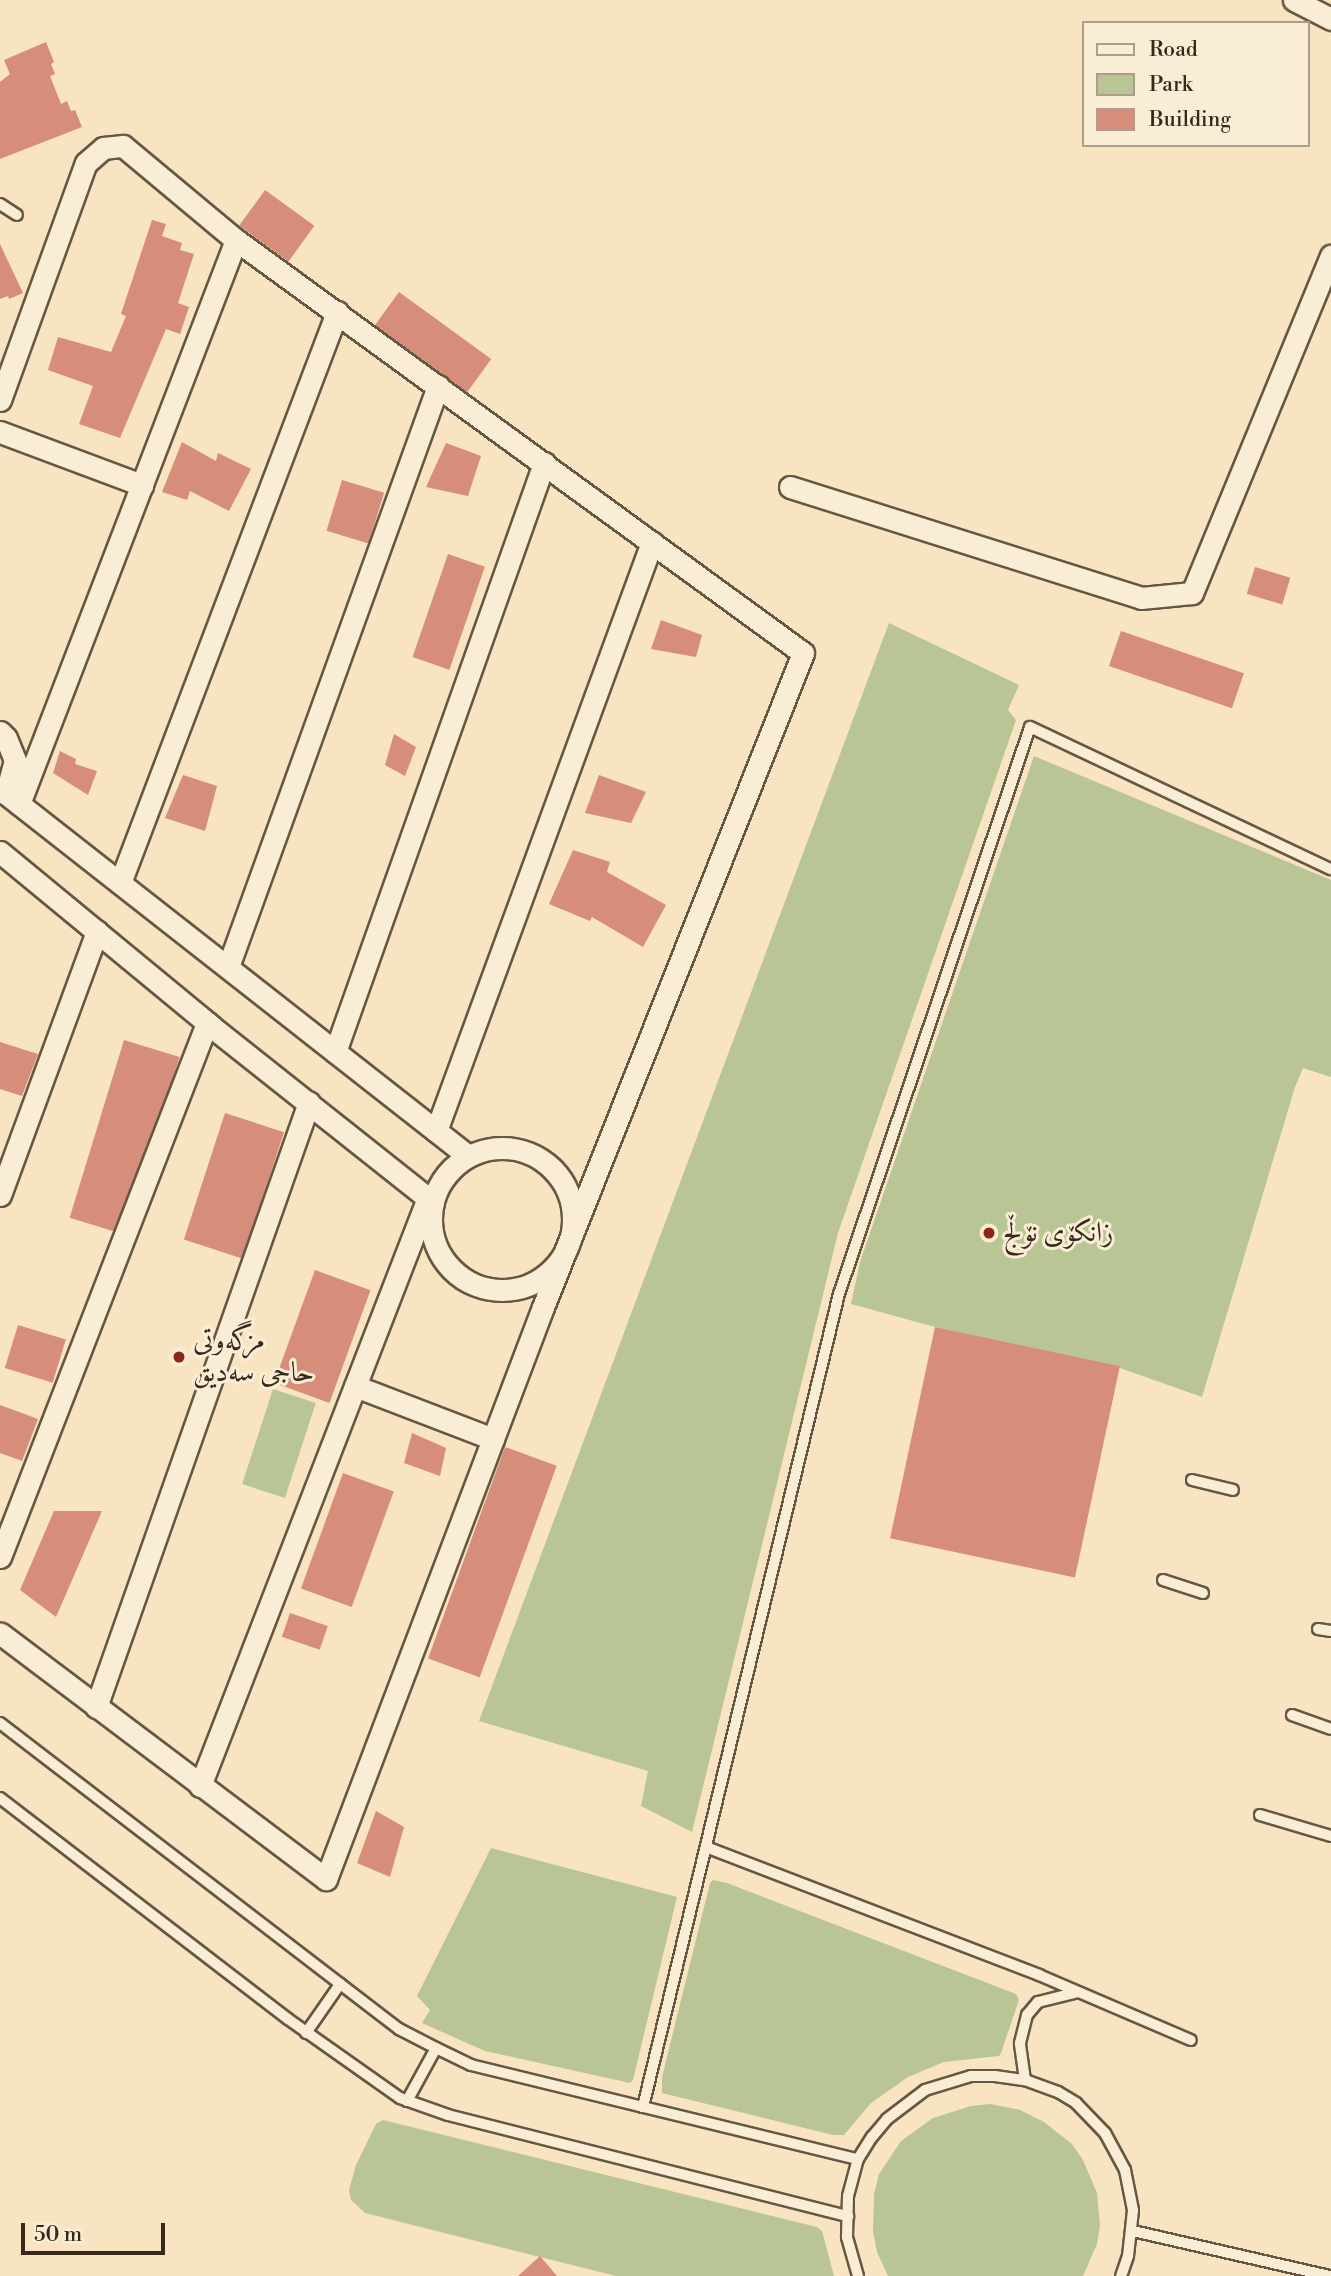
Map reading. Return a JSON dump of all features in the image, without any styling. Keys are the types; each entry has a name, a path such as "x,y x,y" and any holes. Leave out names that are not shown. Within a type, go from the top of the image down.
{"street":[{"path":"1294,0 1331,19"},
{"path":"0,400 86,163 103,148 123,146 236,240 803,653 565,1252 326,1880 0,1633"},
{"path":"9,796 142,485 236,240"},
{"path":"790,487 1141,598 1192,593 1331,255"},
{"path":"120,883 337,312"},
{"path":"228,967 438,386"},
{"path":"0,432 142,485"},
{"path":"335,1052 544,463"},
{"path":"436,1131 652,542"},
{"path":"0,732 6,738 15,760 9,796"},
{"path":"9,796 468,1156"},
{"path":"2,859 97,931 207,1023 430,1200 431,1225 443,1256 449,1266 467,1280 488,1288 511,1289 533,1283 551,1270 565,1252 572,1231 573,1208 566,1187 552,1168 534,1155 512,1148 489,1149 468,1156 452,1168 440,1184 430,1200 355,1386 200,1786"},
{"path":"0,1195 97,931"},
{"path":"0,1557 207,1023"},
{"path":"96,1707 309,1102"},
{"path":"355,1386 493,1439"}],"lane":[{"path":"0,204 17,215"},
{"path":"643,2107 839,1294 1030,727 1331,869"},
{"path":"1192,1480 1233,1490"},
{"path":"1163,1580 1203,1592"},
{"path":"1318,1629 1331,1631"},
{"path":"1292,1715 1331,1729"},
{"path":"0,1723 399,2029 436,2048 471,2065 858,2160"},
{"path":"0,1798 306,2033 407,2101 461,2119 848,2216"},
{"path":"1260,1815 1331,1836"},
{"path":"706,1847 1078,1992 1191,2040"},
{"path":"306,2033 340,1984"},
{"path":"1025,2080 1020,2043 1027,2015 1038,2002 1078,1992"},
{"path":"407,2101 436,2048"},
{"path":"858,2276 847,2237 848,2196 858,2160 887,2119 925,2090 971,2076 1025,2080 1076,2103 1105,2133 1125,2170 1132,2200 1133,2231 1121,2276"},
{"path":"1133,2231 1330,2276"}],"green space":[{"path":"889,623 1019,685 1008,710 1016,720 838,1233 692,1832 641,1806 648,1771 479,1721"},
{"path":"1034,756 1331,880 1331,1077 1303,1068 1295,1087 1202,1397 1120,1368 935,1327 851,1304 860,1262"},
{"path":"273,1389 316,1403 285,1498 242,1484"},
{"path":"491,1848 677,1897 633,2080 630,2083 485,2051 422,2023 430,2010 417,1996"},
{"path":"713,1880 727,1883 1016,1994 1019,2000 1001,2053 999,2056 944,2062 908,2077 871,2103 844,2135 833,2135 662,2093 662,2077 710,1883"},
{"path":"990,2104 1020,2110 1044,2122 1072,2144 1083,2160 1097,2193 1100,2225 1097,2244 1083,2276 888,2276 877,2252 873,2232 874,2194 879,2174 901,2141 933,2118 971,2106"},
{"path":"383,2120 817,2227 822,2231 834,2276 616,2276 365,2213 351,2200 349,2190 356,2165 376,2124"}],"building":[{"path":"46,42 54,62 51,64 55,74 50,76 61,104 67,101 71,111 75,110 82,127 0,159 0,82 10,74 4,60"},
{"path":"265,190 314,226 288,261 239,226"},
{"path":"152,220 166,224 162,236 182,243 180,250 194,254 178,303 189,307 180,334 166,329 120,438 79,424 93,386 48,370 58,337 111,352 126,316 121,314"},
{"path":"0,244 23,293 9,299 8,296 0,299"},
{"path":"399,292 491,359 467,392 375,325"},
{"path":"182,442 216,461 218,453 251,469 229,511 190,491 187,500 162,492"},
{"path":"446,443 481,456 468,496 426,487"},
{"path":"342,480 384,493 369,544 327,531"},
{"path":"448,554 485,567 449,670 413,657"},
{"path":"1255,567 1290,578 1282,605 1247,594"},
{"path":"661,620 702,635 696,657 651,649"},
{"path":"1121,631 1244,673 1232,708 1109,666"},
{"path":"394,734 416,747 405,776 385,765"},
{"path":"60,751 76,759 75,764 97,771 88,795 53,773"},
{"path":"183,775 217,786 205,831 165,818"},
{"path":"599,775 646,792 631,823 585,813"},
{"path":"573,850 610,862 607,872 666,905 643,947 592,917 590,921 549,904"},
{"path":"124,1040 179,1057 125,1235 70,1218"},
{"path":"0,1042 38,1054 22,1096 0,1089"},
{"path":"225,1113 284,1132 243,1259 184,1239"},
{"path":"315,1270 370,1290 329,1403 274,1383"},
{"path":"18,1325 66,1340 53,1383 5,1368"},
{"path":"935,1327 1120,1366 1075,1578 890,1538"},
{"path":"0,1405 38,1419 22,1461 0,1453"},
{"path":"412,1433 446,1448 440,1476 404,1463"},
{"path":"505,1447 557,1466 480,1677 428,1658"},
{"path":"343,1473 394,1491 352,1607 301,1589"},
{"path":"54,1511 102,1511 56,1617 20,1590"},
{"path":"290,1613 328,1626 320,1650 282,1637"},
{"path":"376,1811 404,1827 390,1877 357,1863"},
{"path":"540,2256 557,2276 518,2276"}],"place":[{"name":"زانکۆی نۆڵج","path":"989,1233"},
{"name":"مزگەوتی حاجی سەدیق","path":"179,1357"}]}
